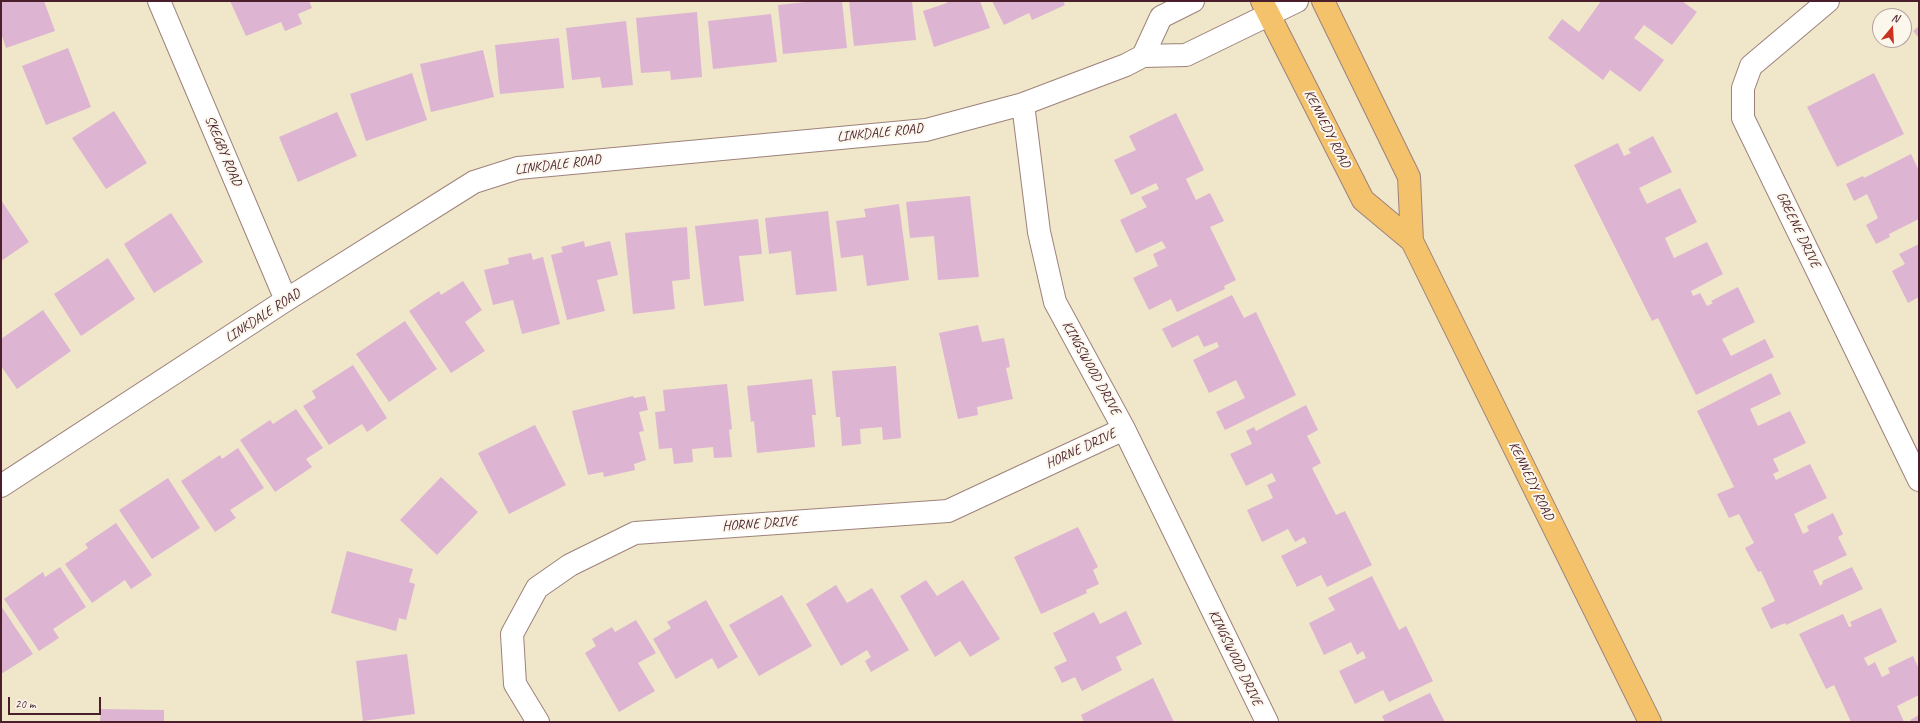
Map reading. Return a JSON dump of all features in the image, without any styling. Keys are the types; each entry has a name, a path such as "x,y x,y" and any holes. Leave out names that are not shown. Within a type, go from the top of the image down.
{"main road":[{"name":"KENNEDY ROAD","path":"1323,1 1409,177 1412,241 1650,722"},
{"name":"KENNEDY ROAD","path":"1265,8 1363,200 1412,241"}],"street":[{"name":"SKEGBY ROAD","path":"159,1 286,300"},
{"path":"1143,56 1161,17 1193,1"},
{"name":"LINKDALE ROAD","path":"3,480 474,182 518,168 926,130 1023,104 1126,65 1143,56 1186,55 1265,8 1296,1"},
{"name":"GREENE DRIVE","path":"1828,1 1751,66 1743,88 1743,118 1919,480"},
{"name":"KINGSWOOD DRIVE","path":"1023,104 1039,232 1055,302 1124,429 1267,722"},
{"name":"HORNE DRIVE","path":"538,722 515,684 512,634 538,588 570,565 635,533 948,512 1124,429"}],"building":[{"path":"1,1 44,1 55,31 6,48 1,33"},
{"path":"230,1 309,1 312,8 298,14 302,24 285,31 281,22 246,36"},
{"path":"815,1 842,1 847,48 783,54 778,5"},
{"path":"849,1 912,1 916,40 854,46"},
{"path":"946,1 980,1 990,28 934,47 923,11 947,3"},
{"path":"992,1 1063,1 1065,5 1032,20 1029,13 1004,25"},
{"path":"1601,1 1682,1 1697,12 1672,45 1644,25 1634,38 1664,60 1640,92 1610,70 1603,80 1548,38 1562,19 1579,32"},
{"path":"697,12 702,77 671,80 670,71 641,73 636,18"},
{"path":"771,14 777,62 713,69 708,21"},
{"path":"626,21 633,85 602,88 600,77 572,80 566,28"},
{"path":"1919,26 1919,38 1913,31"},
{"path":"559,38 564,88 500,94 495,45"},
{"path":"68,48 91,107 46,125 22,66"},
{"path":"483,50 494,97 431,112 420,64"},
{"path":"412,73 427,120 366,141 350,94"},
{"path":"1874,73 1904,134 1837,167 1807,107"},
{"path":"114,111 147,163 106,189 72,138"},
{"path":"337,112 357,156 298,182 279,137"},
{"path":"1176,113 1204,170 1186,179 1196,200 1210,193 1224,221 1210,227 1236,280 1224,286 1225,289 1177,312 1171,299 1149,310 1133,278 1158,266 1153,254 1166,248 1162,241 1136,253 1120,220 1147,207 1141,197 1159,189 1156,183 1131,195 1114,160 1136,150 1129,136"},
{"path":"1653,136 1672,172 1639,188 1647,204 1680,188 1697,222 1665,238 1674,258 1707,242 1723,274 1691,291 1693,296 1700,293 1707,306 1713,303 1711,301 1738,287 1755,322 1722,339 1731,356 1765,339 1774,357 1696,395 1658,318 1652,321 1574,165 1618,143 1624,156 1631,153 1628,149"},
{"path":"1911,154 1919,171 1919,219 1889,234 1890,237 1876,244 1866,225 1878,218 1867,194 1854,201 1846,184 1863,176 1864,178"},
{"path":"970,196 979,277 938,280 934,236 910,238 906,202"},
{"path":"1,200 29,242 1,261"},
{"path":"899,204 909,280 867,286 863,255 841,258 836,221 866,217 864,209"},
{"path":"828,211 837,291 796,295 791,251 769,254 765,218"},
{"path":"171,213 203,262 154,293 124,244"},
{"path":"758,219 762,254 739,256 744,301 704,306 695,226"},
{"path":"687,227 690,279 672,281 675,309 633,314 625,233"},
{"path":"584,241 585,247 610,241 618,275 597,280 605,311 567,320 551,255 563,252 561,247"},
{"path":"1919,244 1919,297 1908,303 1892,271 1905,264 1899,254"},
{"path":"531,253 533,260 543,257 560,324 522,334 513,300 493,305 484,270 509,264 508,258"},
{"path":"108,258 135,299 81,336 54,294"},
{"path":"463,281 482,310 465,322 485,351 451,373 409,311 439,291 441,295"},
{"path":"1232,295 1244,318 1256,312 1296,395 1225,430 1216,412 1245,398 1236,380 1209,393 1193,360 1219,347 1217,342 1204,347 1198,335 1172,348 1162,329"},
{"path":"43,310 71,351 17,389 1,366 1,339"},
{"path":"405,321 437,369 389,402 356,354"},
{"path":"978,325 982,342 1004,338 1010,367 1006,368 1013,399 977,407 978,415 958,419 939,333"},
{"path":"353,365 387,418 367,432 362,424 329,445 303,406 316,398 312,391"},
{"path":"896,366 901,438 883,440 882,427 860,429 861,444 842,446 840,417 836,417 832,371"},
{"path":"1771,373 1781,394 1750,409 1758,426 1790,411 1806,443 1773,459 1779,471 1773,474 1776,480 1810,464 1827,498 1794,514 1803,534 1809,531 1807,526 1833,513 1843,534 1838,537 1847,555 1813,571 1820,586 1823,583 1822,581 1852,567 1863,589 1786,625 1785,623 1771,629 1761,608 1775,601 1761,571 1758,572 1745,548 1754,543 1739,514 1729,518 1717,494 1734,487 1697,411"},
{"path":"812,379 816,415 812,415 815,447 757,453 754,421 751,422 747,386"},
{"path":"727,384 732,429 729,430 732,457 714,458 713,447 692,449 693,462 674,464 672,448 659,449 655,412 665,411 663,390"},
{"path":"633,396 634,398 645,396 648,410 639,412 644,431 639,432 646,460 634,464 635,470 604,477 603,472 588,475 572,411"},
{"path":"1306,405 1318,430 1307,436 1321,463 1312,468 1336,515 1345,511 1372,565 1327,587 1321,575 1297,587 1281,556 1307,543 1304,537 1295,542 1288,529 1262,542 1247,510 1273,498 1267,485 1276,481 1272,473 1246,486 1230,454 1252,444 1246,431 1254,427 1256,431"},
{"path":"296,409 323,448 306,459 312,467 275,492 240,440 270,420 273,424"},
{"path":"535,425 566,485 509,514 478,453"},
{"path":"238,448 264,488 230,510 236,518 215,532 181,481 220,455 222,459"},
{"path":"441,477 478,512 437,555 400,520"},
{"path":"168,478 200,528 152,559 119,510"},
{"path":"116,523 152,575 131,589 125,580 92,603 65,564 88,548 85,544"},
{"path":"1078,527 1098,567 1093,570 1099,584 1086,590 1087,593 1041,614 1014,557"},
{"path":"347,551 413,569 409,582 415,584 406,620 399,618 396,631 331,613"},
{"path":"60,567 86,607 53,629 59,638 39,651 4,599 43,572 45,577"},
{"path":"1372,576 1399,630 1406,626 1433,681 1389,702 1383,690 1355,704 1339,671 1366,658 1363,651 1357,655 1351,642 1324,655 1309,623 1335,610 1328,598"},
{"path":"926,580 937,596 963,580 1000,639 970,657 960,641 935,657 900,596"},
{"path":"836,585 847,603 872,588 909,650 871,672 865,661 871,657 867,650 841,666 806,604"},
{"path":"782,595 812,646 759,676 729,625"},
{"path":"706,600 738,657 718,669 712,658 676,679 653,639 671,628 667,622"},
{"path":"1,606 33,654 1,674"},
{"path":"1881,608 1897,642 1864,658 1868,666 1875,662 1882,677 1890,673 1888,668 1913,656 1919,669 1919,695 1897,706 1904,722 1851,722 1834,685 1826,689 1799,634 1843,614 1849,627 1852,626 1850,622"},
{"path":"1126,611 1142,644 1116,657 1122,670 1082,691 1075,677 1062,683 1054,667 1067,661 1053,633 1094,612 1100,624"},
{"path":"636,620 656,653 638,663 655,691 619,712 585,653 596,646 592,639 612,627 615,632"},
{"path":"407,654 415,714 363,721 356,661"},
{"path":"1153,678 1174,722 1084,722 1081,715"},
{"path":"1430,693 1445,722 1385,722 1382,716"},
{"path":"101,709 164,710 164,722 100,722"},
{"path":"1919,715 1919,722 1912,722 1910,720"}]}
